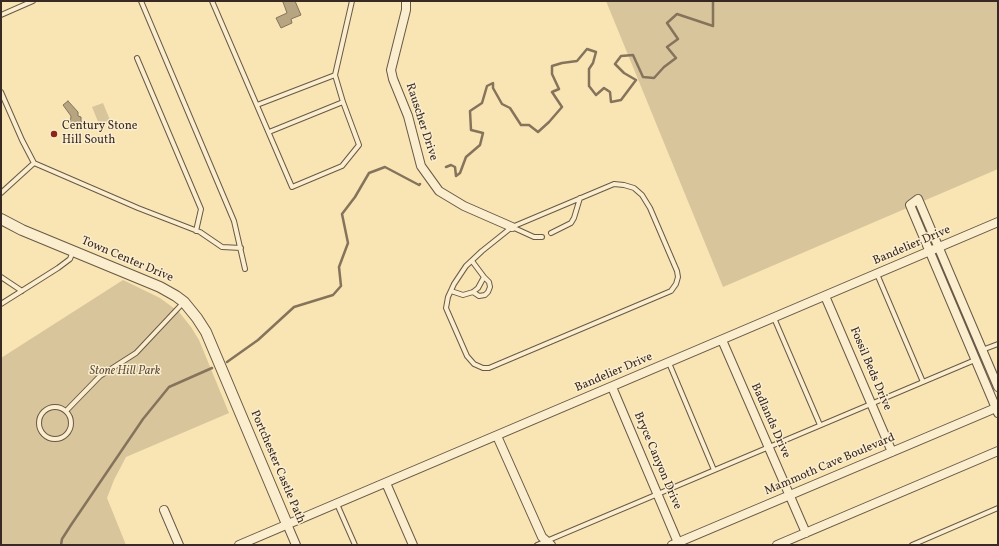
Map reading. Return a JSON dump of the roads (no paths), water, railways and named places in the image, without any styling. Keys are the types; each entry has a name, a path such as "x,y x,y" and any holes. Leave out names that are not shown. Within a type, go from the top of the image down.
{"street":[{"name":"Rauscher Drive","path":"406,1 406,10 391,70 393,79 408,116 421,166 439,191 464,206 512,227"},
{"path":"997,409 910,205 918,200 998,387"},
{"name":"Town Center Drive","path":"1,219 13,226 160,287 184,302 206,332 234,399"},
{"name":"Bandelier Drive","path":"239,545 998,222"},
{"name":"Fossil Beds Drive","path":"825,296 892,452"},
{"name":"Badlands Drive","path":"722,340 806,533"},
{"name":"Bryce Canyon Drive","path":"612,387 658,494 676,544"},
{"name":"Portchester Castle Path","path":"234,399 296,545"},
{"name":"Mammoth Cave Boulevard","path":"676,544 997,409"},
{"path":"497,436 543,542"},
{"path":"777,545 998,451"},
{"path":"386,483 413,545"},
{"path":"164,510 179,545"}],"lane":[{"path":"1,15 33,1"},
{"path":"141,1 234,221 245,269"},
{"path":"212,1 292,187 342,166 359,145 335,75 352,1"},
{"path":"137,58 201,209 196,231"},
{"path":"257,105 335,75"},
{"path":"1,92 34,163 138,208 196,231 222,247 241,248"},
{"path":"269,132 343,102"},
{"path":"1,193 34,163"},
{"path":"614,184 624,184 634,188 642,195 650,208 677,271 676,284 671,291 489,368 483,368 474,364 467,356 446,308 448,297 454,284 466,266 512,227 614,184"},
{"path":"551,233 571,223 580,198"},
{"path":"512,227 534,237 542,237"},
{"path":"1,304 70,259 73,250"},
{"path":"472,261 489,282 490,287 485,295 479,296 473,292"},
{"path":"876,274 923,382"},
{"path":"1,277 22,291"},
{"path":"451,291 463,295 473,292 478,288 484,277"},
{"path":"66,411 100,376 136,353 184,302"},
{"path":"774,318 820,425"},
{"path":"982,350 998,344"},
{"path":"543,542 976,359"},
{"path":"669,363 714,470"},
{"path":"50,407 62,408 66,411 72,420 71,430 68,434 54,440 44,436 39,426 41,414 50,407"},
{"path":"337,504 354,545"},
{"path":"912,545 998,508"}],"waterway":[{"path":"446,167 451,165 455,167 456,176 460,173 466,157 480,145 483,133 471,130 470,111 482,103 487,86 493,83 493,88 502,104 510,108 521,125 529,125 538,132 562,107 552,92 559,89 552,74 552,66 577,61 587,49 596,52 593,63 589,69 589,86 596,95 604,88 610,92 611,102 621,100 636,80 624,73 615,64 621,56 633,55 643,77 654,78 664,67 676,58 667,47 678,39 667,23 677,14 713,26 713,1"},
{"path":"227,362 258,340 294,307 333,295 341,286 339,267 348,243 342,214 355,197 369,173 385,167 419,185 420,184"},
{"path":"61,545 62,539 71,525 143,419 169,387 212,368"}],"place":[{"name":"Century Stone Hill South","path":"54,134"}],"park label":[{"name":"Stone Hill Park","path":"125,372"}]}
